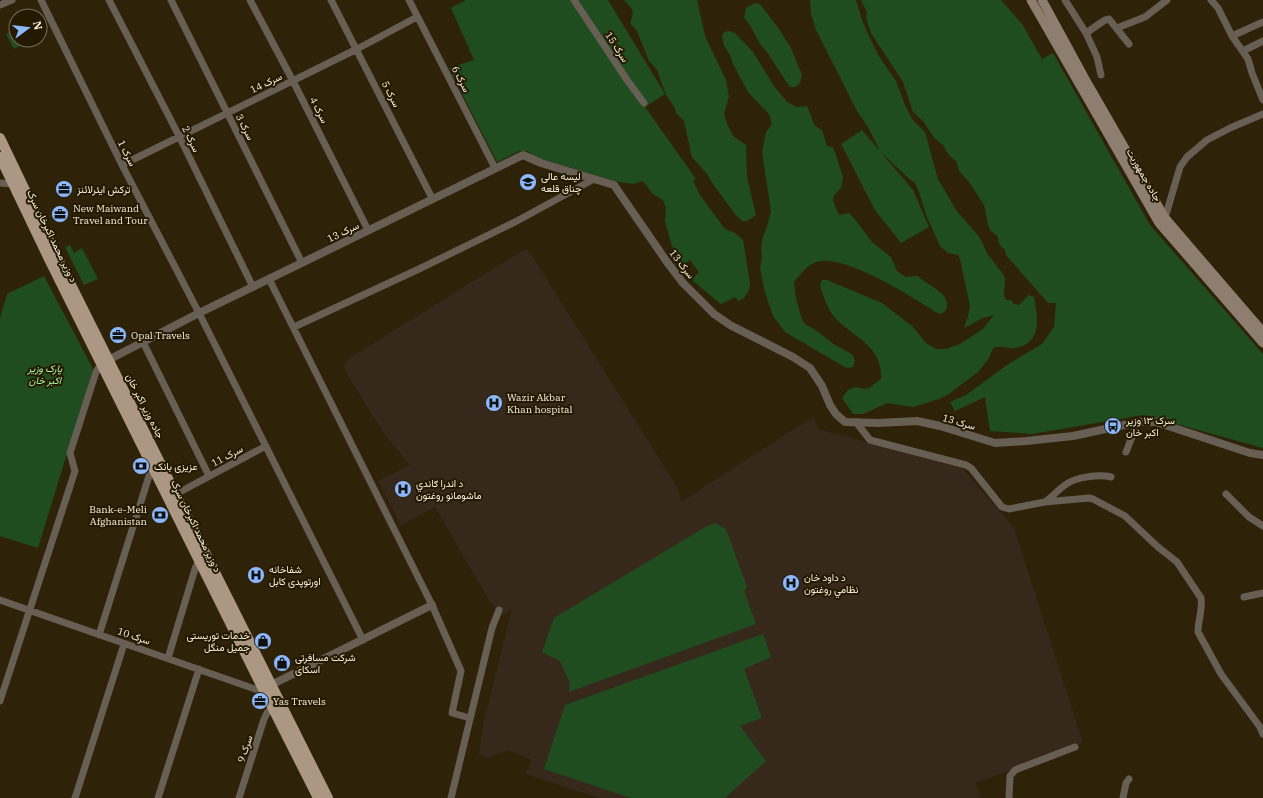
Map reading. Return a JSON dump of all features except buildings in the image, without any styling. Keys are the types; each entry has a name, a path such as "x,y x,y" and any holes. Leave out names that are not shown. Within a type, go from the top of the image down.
{"main road":[{"name":"جاده جمهوریت","path":"1031,0 1160,223 1263,342"},
{"name":"جاده جمهوریت","path":"1042,0 1085,79 1165,218 1263,332"},
{"path":"0,138 106,363"},
{"name":"د وزیر محمد اکبرخان سړک","path":"1,164 13,184 106,363 267,687 318,798"},
{"path":"158,469 176,494 203,558"},
{"name":"د وزیر محمد اکبرخان سړک","path":"276,706 328,798"}],"street":[{"path":"0,5 12,0"},
{"name":"سرک 1","path":"41,0 122,166 199,313 363,640"},
{"name":"سرک 2","path":"109,0 179,136 253,287"},
{"name":"سرک 3","path":"171,0 302,263"},
{"name":"سرک 4","path":"250,0 293,81 368,230"},
{"name":"سرک 5","path":"331,0 432,198"},
{"name":"سرک 6","path":"409,0 495,168"},
{"name":"سرک 15","path":"574,0 626,80 644,103"},
{"path":"1065,0 1086,33 1098,57 1101,75"},
{"path":"1117,28 1145,16 1167,0"},
{"path":"1211,0 1218,8 1232,36 1248,58 1252,73 1263,100"},
{"name":"سرک 14","path":"122,166 418,17"},
{"path":"1086,33 1105,20 1109,19 1129,44"},
{"path":"1232,36 1263,22"},
{"path":"1243,51 1263,41"},
{"path":"1165,218 1180,168 1187,156 1207,140 1263,114"},
{"name":"سرک 13","path":"106,363 199,313 432,198 523,155 541,163 614,185 683,283 714,314 730,325 793,357 810,368 822,386 830,405 836,414 845,422 878,423 917,421 940,426 995,443 1073,436 1138,422 1156,422 1250,453 1263,455"},
{"path":"294,327 419,269 515,222 594,179"},
{"path":"0,183 13,184"},
{"path":"269,279 432,605 461,671 452,713 470,718"},
{"path":"143,342 209,476"},
{"path":"0,701 75,470 70,453 96,372 106,363"},
{"path":"856,422 870,440 966,464 971,468 1002,507 1009,509 1045,502 1088,498 1093,499 1125,516 1158,547 1178,562 1201,598 1202,603 1198,632 1221,674 1260,727 1263,734"},
{"path":"1126,452 1138,422"},
{"name":"سرک 11","path":"176,494 266,446"},
{"path":"99,636 149,476 158,469"},
{"path":"1045,502 1070,482 1091,476 1102,475 1111,477"},
{"path":"1226,494 1249,517 1263,526"},
{"path":"168,658 195,569 203,558"},
{"path":"1244,597 1263,593"},
{"name":"سرک 10","path":"0,600 99,636 168,658 256,689 267,687"},
{"path":"267,687 432,605"},
{"path":"451,798 492,628 499,610"},
{"path":"76,798 124,644"},
{"path":"158,798 199,669"},
{"name":"سرک 9","path":"239,798 264,719 276,706"},
{"path":"1009,798 1010,776 1015,770 1075,747"},
{"path":"1123,798 1126,783 1129,779"}],"shaded area":[{"name":"د داود خان نظامي روغتون","path":"525,249 531,254 677,487 681,498 679,503 813,417 818,429 962,468 1014,528 1083,743 976,783 981,798 599,798 526,774 531,760 509,750 488,757 479,754 483,724 512,609 503,616 490,602 435,507 401,525 378,481 410,465 385,435 345,371 344,364 348,359"}],"green space":[{"path":"466,0 608,0 665,94 645,107 696,179 693,181 700,195 725,229 735,233 743,240 750,283 744,298 739,301 735,297 721,304 692,280 699,272 690,260 680,267 677,263 665,222 666,208 663,200 653,194 643,181 634,184 619,182 538,158 527,151 519,151 497,162 449,68 474,60 451,8"},
{"path":"624,0 697,0 705,36 726,80 729,97 724,113 727,124 733,136 746,145 747,177 756,215 747,221 742,221 735,214 707,174 692,157 684,121 676,113 675,108 666,95 657,70 649,61 637,31 630,23 633,11"},
{"path":"810,0 856,0 863,23 878,55 896,81 912,119 925,132 938,179 956,210 980,238 987,253 1005,278 1004,295 1006,300 1011,300 1014,304 1019,305 1029,295 1034,297 1037,321 1034,336 1030,341 1024,346 1015,348 993,348 989,358 979,371 949,394 939,399 913,407 887,403 863,414 853,414 842,398 848,390 856,387 864,389 869,388 881,379 880,368 873,351 843,326 833,315 826,303 821,289 820,285 822,280 827,280 882,303 912,326 926,343 936,349 946,349 960,344 983,329 994,315 983,318 964,328 970,306 960,259 958,255 948,253 940,246 927,217 915,183 880,151 868,127 857,111 816,30 811,14"},
{"path":"861,0 1001,0 1022,24 1042,59 1053,53 1150,225 1263,354 1263,448 1143,415 1032,434 990,431 985,397 955,411 950,402 966,395 1007,365 1042,344 1054,327 1056,303 1048,303 1006,255 1005,250 999,243 998,237 990,230 984,205 969,182 959,171 956,161 948,154 943,145 935,139 923,121 913,112 903,82 871,33 866,18 867,13"},
{"path":"755,3 760,4 791,48 802,75 800,83 796,87 790,87 744,18 746,8"},
{"path":"729,31 735,33 753,52 774,86 787,102 797,107 807,106 815,126 822,130 827,146 832,147 835,152 843,177 841,188 834,195 833,201 839,215 849,213 872,242 891,257 897,271 906,277 917,276 934,287 945,298 947,304 946,309 939,314 896,288 859,269 841,263 826,261 814,263 808,267 794,282 796,299 802,320 805,324 835,345 850,353 855,361 853,367 848,368 843,366 785,332 773,316 765,292 760,268 763,237 771,211 762,152 766,132 772,124 769,114 748,92 724,46 722,36 724,32"},
{"path":"862,130 913,190 929,227 901,243 875,210 841,144"},
{"path":"70,245 74,253 82,248 98,279 84,285 65,247"},
{"name":"پارک وزیر اکبر خان","path":"44,276 93,369 38,548 0,536 0,318 7,294"},
{"path":"715,523 726,529 747,587 744,591 756,624 569,692 570,683 560,661 542,652 554,618 707,526"},
{"path":"763,634 771,657 744,669 762,718 740,726 766,761 725,798 631,798 544,769 565,705"}],"place":[{"name":"لیسه عالی چناق قلعه","path":"528,182"},
{"name":"ترکش ایئرلائنز","path":"64,189"},
{"name":"New Maiwand Travel and Tour","path":"60,214"},
{"name":"Opal Travels","path":"118,335"},
{"name":"Wazir Akbar Khan hospital","path":"494,403"},
{"name":"سرک ۱۳ وزیر اکبر خان","path":"1113,426"},
{"name":"عزیزی بانک","path":"141,466"},
{"name":"د اندرا ګاندي ماشومانو روغتون","path":"403,489"},
{"name":"Bank-e-Meli Afghanistan","path":"160,515"},
{"name":"شفاخانه اورتوپدی کابل","path":"256,575"},
{"name":"د داود خان نظامي روغتون","path":"791,583"},
{"name":"خدمات توریستی جمیل منگل","path":"263,641"},
{"name":"شرکت مسافرتی اسکای","path":"282,663"},
{"name":"Yas Travels","path":"260,701"}]}
